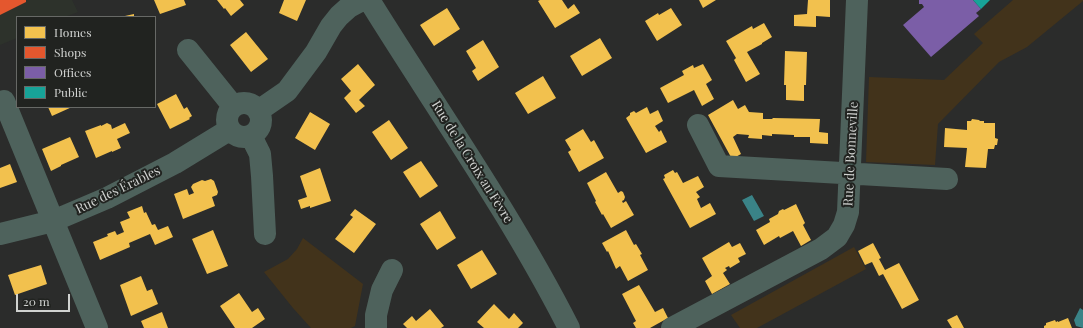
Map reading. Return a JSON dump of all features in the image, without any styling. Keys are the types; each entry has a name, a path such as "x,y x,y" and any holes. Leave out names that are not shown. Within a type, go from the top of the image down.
{"street":[{"path":"258,111 287,91 316,52 331,26 339,16 349,7 362,0"},
{"name":"Rue de la Croix au Fèvre","path":"369,0 511,225 569,328"},
{"name":"Rue de Bonneville","path":"672,328 821,249 836,238 844,225 848,212 857,0"},
{"path":"188,50 233,106"},
{"path":"4,101 97,328"},
{"path":"242,103 251,105 258,111 261,120 258,129 251,136 243,137 235,135 230,130 227,122 228,113 233,106 242,103"},
{"path":"698,125 719,166 947,179"},
{"name":"Rue des Érables","path":"0,234 53,221 107,198 175,163 230,130"},
{"path":"251,136 260,154 265,234"},
{"path":"376,328 376,315 382,290 392,270"}],"shaded area":[{"path":"0,0 72,0 78,12 68,16 16,16 16,38 0,45"},
{"path":"1013,0 1083,1 1027,47 999,62 938,124 935,165 866,162 869,77 944,80 983,43 974,34"},
{"path":"303,238 363,284 355,326 351,328 311,328 264,272 288,259 297,249"},
{"path":"854,247 866,269 757,328 740,328 731,315"}],"water":[{"path":"752,195 764,216 754,221 742,200"},
{"path":"1080,308 1083,310 1083,328 1076,326 1074,320"}],"building: Homes":[{"path":"154,0 184,0 186,5 160,14"},
{"path":"217,0 240,0 244,5 231,16"},
{"path":"284,0 306,0 297,21 279,13"},
{"path":"562,0 568,9 574,4 580,13 555,28 538,1"},
{"path":"699,0 716,0 703,8"},
{"path":"808,0 830,0 830,17 816,16 816,27 794,26 794,15 807,14"},
{"path":"447,8 460,29 434,46 420,25"},
{"path":"671,8 682,25 657,41 645,21 658,13 659,15"},
{"path":"764,23 772,37 747,52 760,74 746,82 734,60 736,58 726,41 752,26 753,29"},
{"path":"246,32 268,59 251,72 230,45"},
{"path":"600,38 612,58 582,76 570,56"},
{"path":"483,40 499,67 478,81 472,71 476,68 466,51"},
{"path":"785,51 807,52 804,101 786,100 786,85 784,85"},
{"path":"358,64 375,85 359,100 365,106 356,113 344,98 351,91 341,79"},
{"path":"703,64 712,80 706,84 714,99 702,106 694,90 668,103 660,88 684,75 682,71 693,65 694,68"},
{"path":"543,76 556,98 528,114 515,93"},
{"path":"176,94 184,109 187,107 192,116 189,118 190,119 170,129 157,104"},
{"path":"733,100 738,109 745,105 749,112 763,113 763,119 820,119 819,132 828,133 828,144 810,143 810,137 794,137 794,135 762,135 762,139 748,138 749,135 737,134 733,137 741,154 732,159 708,115"},
{"path":"647,107 650,114 658,110 663,121 655,126 659,132 661,130 667,142 646,153 626,118 630,115 630,113 634,111 636,113"},
{"path":"48,108 70,108 52,116"},
{"path":"310,112 330,124 315,150 295,138"},
{"path":"972,119 984,121 984,123 995,123 995,138 998,139 997,145 995,145 994,149 988,149 986,168 965,167 967,148 944,147 945,128 967,130 967,121 971,121"},
{"path":"389,120 408,148 391,160 372,132"},
{"path":"107,123 111,125 112,129 125,123 130,133 117,139 121,148 96,158 85,131"},
{"path":"583,129 591,142 594,140 604,158 579,172 568,152 571,150 565,140"},
{"path":"70,137 79,157 51,171 42,149"},
{"path":"421,161 438,186 420,198 403,172"},
{"path":"10,164 17,182 0,188 0,168"},
{"path":"320,168 331,201 310,208 310,206 301,209 298,200 307,197 300,176"},
{"path":"673,170 675,173 677,172 683,183 698,176 704,187 696,192 700,197 697,199 701,208 710,203 716,214 690,228 663,179 665,178 664,175"},
{"path":"606,172 618,193 621,191 623,192 625,197 622,201 623,203 626,201 634,215 611,228 595,202 596,201 587,183"},
{"path":"211,179 214,181 218,192 217,195 212,197 215,206 183,219 174,194 187,189 189,195 194,193 191,187 193,184 202,180 205,181"},
{"path":"796,204 805,223 803,225 811,240 801,246 793,231 780,238 779,236 764,245 756,230 770,222 769,219 778,214 779,211"},
{"path":"142,206 144,213 146,212 152,225 155,224 158,230 168,226 173,237 155,245 150,234 129,243 130,247 100,260 93,242 108,236 107,234 115,231 117,235 124,232 120,222 130,218 127,212"},
{"path":"355,209 376,224 354,253 335,239 353,217 350,215"},
{"path":"440,211 456,238 437,250 420,224"},
{"path":"213,230 228,266 207,274 192,239"},
{"path":"626,230 634,245 636,244 642,254 640,255 648,270 628,281 620,266 616,269 608,251 607,252 602,243"},
{"path":"729,242 732,247 740,243 746,254 738,258 740,262 730,268 729,266 725,268 727,270 723,273 730,284 712,294 705,281 712,276 702,258"},
{"path":"873,243 881,258 879,259 885,270 899,263 919,300 902,309 883,274 879,276 872,262 865,265 858,251"},
{"path":"482,250 497,274 471,289 457,265"},
{"path":"41,265 47,284 15,295 8,275"},
{"path":"141,276 147,291 152,289 158,304 131,316 120,285"},
{"path":"639,285 655,312 663,308 668,318 650,328 636,328 633,323 636,321 622,294"},
{"path":"239,293 252,312 258,308 265,319 252,328 235,328 220,306"},
{"path":"494,304 509,319 514,313 523,323 518,328 484,328 477,322"},
{"path":"430,309 444,326 441,328 407,328 403,324 412,316 416,321"},
{"path":"162,312 168,328 144,328 141,321"},
{"path":"957,315 964,328 952,328 947,320"},
{"path":"1068,318 1072,328 1044,328 1046,323 1055,320 1058,322"}],"building: Shops":[{"path":"0,0 26,0 26,2 0,15"}],"building: Offices":[{"path":"919,0 973,0 981,9 976,13 979,16 931,57 903,25 924,7 922,4 919,4"}],"building: Public":[{"path":"973,0 990,0 981,9"}]}
